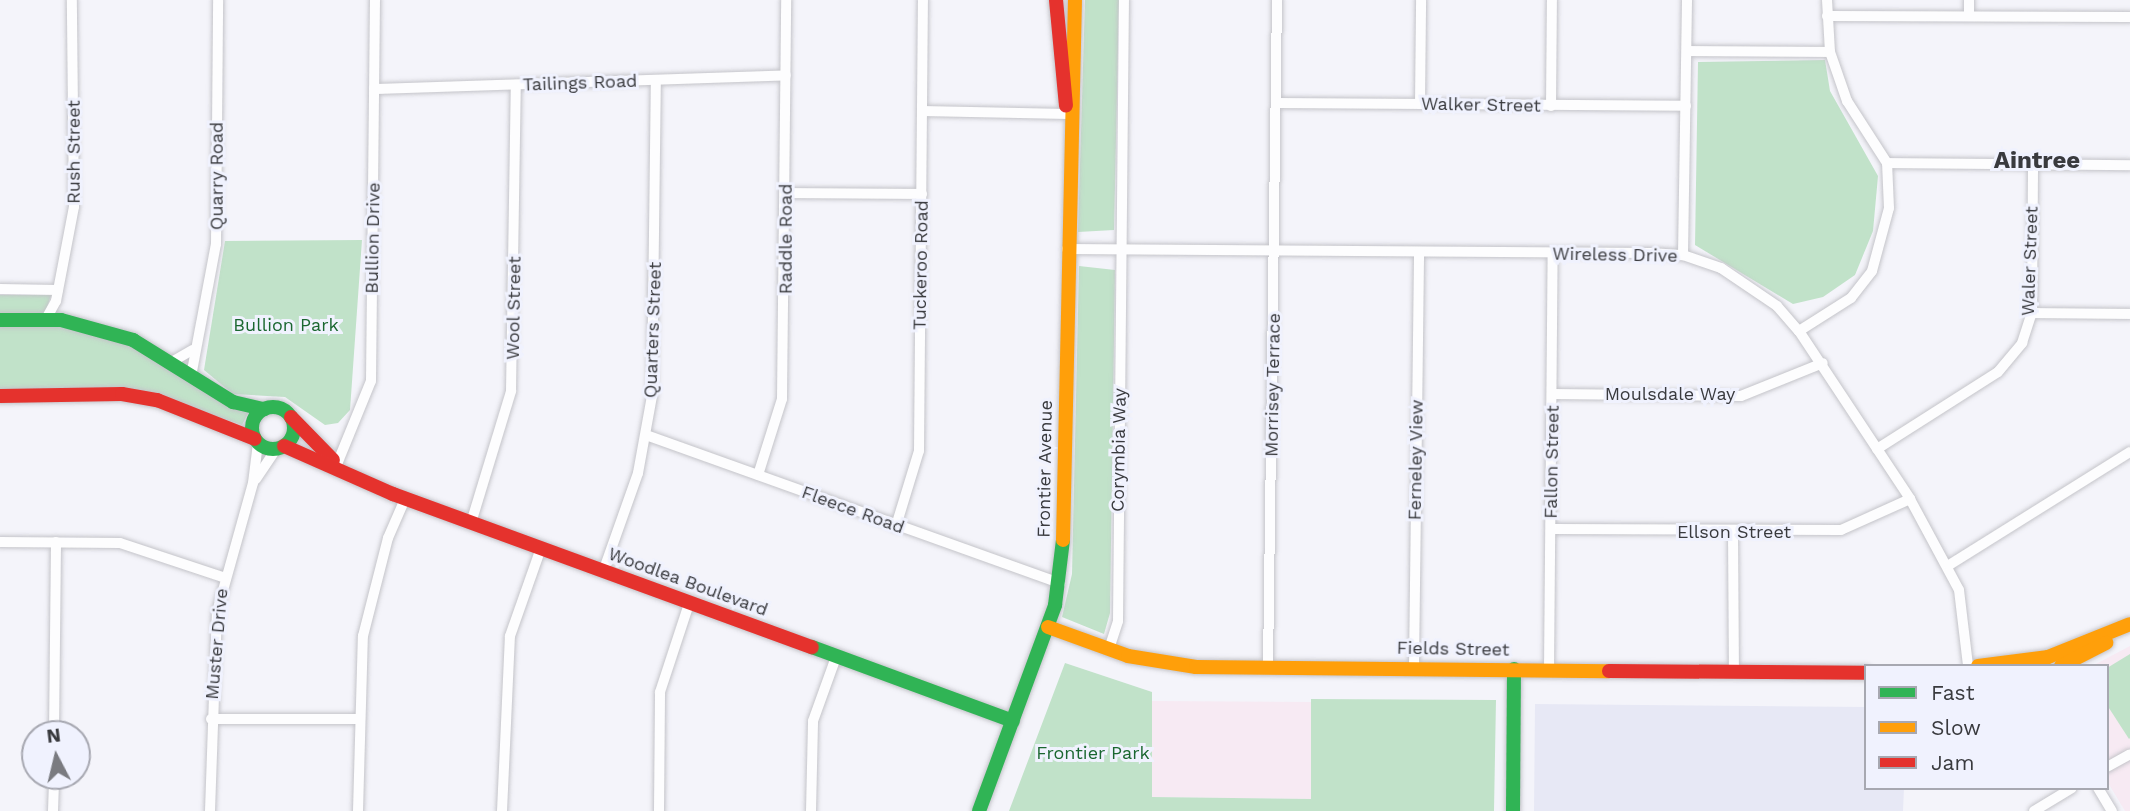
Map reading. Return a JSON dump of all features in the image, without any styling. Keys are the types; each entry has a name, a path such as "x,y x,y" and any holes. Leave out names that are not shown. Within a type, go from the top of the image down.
{"street":[{"name":"Rush Street","path":"61,320 57,302 58,290 74,207 72,0"},
{"name":"Quarry Road","path":"192,371 192,349 216,244 218,0"},
{"name":"Bullion Drive","path":"337,467 370,381 374,0"},
{"name":"Raddle Road","path":"758,475 782,399 786,0"},
{"name":"Tuckeroo Road","path":"896,526 919,451 923,0"},
{"name":"Frontier Avenue","path":"1056,0 1068,114"},
{"name":"Frontier Avenue","path":"979,811 1048,627 1060,583 1068,114 1075,0"},
{"name":"Corymbia Way","path":"1109,649 1118,621 1125,249 1124,0"},
{"name":"Morrisey Terrace","path":"1268,667 1277,0"},
{"path":"1420,104 1421,0"},
{"path":"1551,106 1552,0"},
{"path":"1683,255 1687,0"},
{"path":"1799,331 1851,298 1871,271 1887,227 1887,163 1847,100 1830,52 1828,0"},
{"path":"1969,0 1969,16"},
{"path":"1827,16 2130,17"},
{"path":"1687,51 1830,52"},
{"name":"Tailings Road","path":"374,89 786,75"},
{"name":"Quarters Street","path":"603,572 646,435 655,366 656,80"},
{"name":"Wool Street","path":"471,523 511,391 516,86"},
{"name":"Walker Street","path":"1276,103 1686,106"},
{"path":"922,111 1068,114"},
{"path":"1887,163 2130,165"},
{"name":"Waler Street","path":"1877,449 1998,372 2022,343 2032,313 2033,164"},
{"path":"786,192 922,194"},
{"name":"Wireless Drive","path":"1067,249 1683,255 1750,287 1799,331 1823,363 1949,565 1966,616 1968,664"},
{"name":"Ferneley View","path":"1414,667 1419,252"},
{"name":"Fallon Street","path":"1549,670 1553,253"},
{"path":"0,289 58,290"},
{"name":"Rush Street","path":"46,319 57,302"},
{"path":"2032,313 2130,314"},
{"path":"0,320 61,320 133,340 175,360 233,402 290,415 294,428 281,447 256,441 157,400 122,394 0,396"},
{"path":"175,360 192,349"},
{"name":"Moulsdale Way","path":"1553,394 1741,396 1823,363"},
{"path":"256,441 254,418 264,409"},
{"name":"Woodlea Boulevard","path":"290,415 337,467 351,477 689,604 1013,721"},
{"name":"Fleece Road","path":"646,435 1060,583"},
{"name":"Muster Drive","path":"210,811 211,719 223,577 253,482 256,441"},
{"name":"Woodlea Boulevard","path":"281,447 337,467"},
{"name":"Muster Drive","path":"253,482 281,447"},
{"path":"1949,565 2130,452"},
{"path":"358,811 356,719 374,586 405,499"},
{"name":"Ellson Street","path":"1552,529 1733,533 1841,530 1910,499"},
{"path":"1733,533 1734,672"},
{"path":"0,542 128,544 223,577"},
{"path":"54,720 56,542"},
{"path":"502,811 510,636 541,548"},
{"path":"659,811 660,692 689,604"},
{"path":"2010,664 2042,662 2130,625"},
{"path":"2063,664 2130,625"},
{"name":"Fields Street","path":"1048,627 1109,649 1175,665 1864,673"},
{"path":"811,811 813,721 836,657"},
{"path":"1513,811 1514,669"},
{"path":"211,719 356,719"},
{"path":"2109,766 2130,754"},
{"path":"53,811 54,790"},
{"path":"2034,811 2069,790"},
{"path":"2099,790 2112,811"}],"shaded area":[{"path":"2130,646 2130,811 2125,811 2109,784 2109,664 2096,664"},
{"path":"1152,701 1311,702 1312,799 1151,797"},
{"path":"1535,704 1864,707 1864,790 1904,790 1903,811 1534,811"}],"green space":[{"path":"1085,0 1119,0 1114,230 1078,232"},
{"path":"1825,60 1830,91 1878,176 1873,231 1855,275 1823,297 1793,304 1695,245 1698,62"},
{"name":"Bullion Park","path":"362,240 350,410 338,423 325,425 285,397 233,394 204,370 225,241"},
{"path":"1079,266 1115,270 1110,613 1104,634 1062,617 1072,574"},
{"path":"0,295 51,295 45,314 0,314"},
{"path":"55,324 131,346 182,373 229,408 248,413 242,425 157,396 0,389 0,325"},
{"path":"2130,654 2129,739 2109,708 2109,667"},
{"name":"Frontier Park","path":"1065,663 1152,692 1152,797 1311,799 1311,699 1496,700 1494,811 1009,811"}],"traffic: fast":[{"path":"0,320 61,320 133,340 233,402 264,409"},
{"path":"273,407 288,413 294,428 288,443 273,449 258,443 252,428 258,413 273,407"},
{"path":"979,811 1055,605 1063,540"},
{"path":"812,647 1013,721"},
{"path":"1513,811 1514,669"}],"traffic: slow":[{"path":"1063,540 1075,0"},
{"path":"1994,664 2048,657 2130,624"},
{"path":"1048,627 1128,656 1196,667 1609,671"},
{"path":"2065,664 2106,643"}],"traffic: jam":[{"path":"1056,0 1066,106"},
{"path":"0,396 122,394 157,400 255,439"},
{"path":"291,417 333,460"},
{"path":"284,446 393,494 812,647"},
{"path":"1609,671 1864,673"}],"district":[{"name":"Aintree","path":"2037,161"}]}
